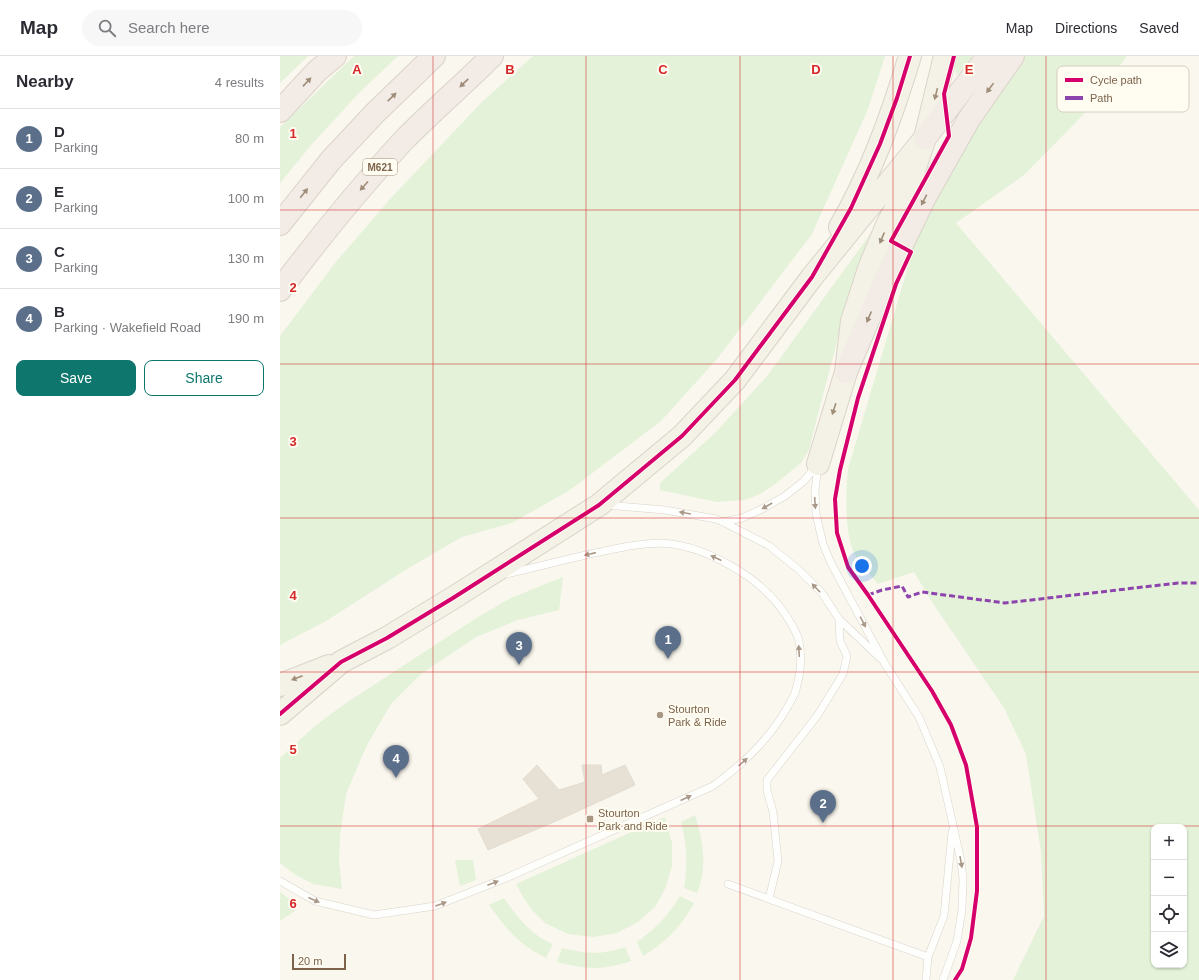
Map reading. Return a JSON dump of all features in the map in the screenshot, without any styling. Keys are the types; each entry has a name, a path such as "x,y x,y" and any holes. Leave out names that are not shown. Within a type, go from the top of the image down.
{"highway":[{"path":"280,111 317,71 336,56"},
{"path":"280,224 331,160 375,113 434,56"},
{"name":"M621","path":"280,290 305,256 403,142 492,56"},
{"path":"925,138 988,56"},
{"path":"846,372 887,276 925,197 969,119 1013,56"}],"main road":[{"path":"812,277 851,208 861,187 880,144 897,98 910,56"},
{"path":"818,464 846,372 852,321 870,266 887,225 910,182 925,138 945,56"},
{"path":"280,685 341,662 387,638 484,579 599,505 682,436 730,386 812,277 925,138"},
{"path":"280,714 341,662"}],"lane":[{"path":"723,522 742,518 785,496 804,481 818,464"},
{"path":"818,464 815,491 816,514 823,544 831,563 885,664 919,717 940,767 961,862 963,879 962,910 957,941 943,980"},
{"path":"599,505 665,510 723,522 768,546 798,569 822,593 839,619 885,664"},
{"path":"280,881 315,901 374,915 435,906 513,874 713,786 752,755 778,722 795,694 800,668 799,640 788,618 774,598 757,583 717,558 673,544 648,543 617,548 484,579"},
{"path":"769,899 778,861 773,812 767,790 768,780 816,716 843,674 847,656 840,641 839,619"},
{"path":"926,980 928,957 944,916 953,824"},
{"path":"728,884 928,957"}],"green space":[{"path":"280,56 308,56 280,83"},
{"path":"354,56 398,56 360,92 312,144 280,183 280,127"},
{"path":"533,56 885,56 868,109 812,234 717,359 661,421 570,490 512,523 462,537 407,569 326,621 280,645 280,336 335,263 391,198 481,103"},
{"path":"954,56 973,56 957,75 952,60"},
{"path":"1022,56 1127,56 1120,66 1057,66 1057,112 1085,112 1024,175 956,223 1199,510 1199,980 1013,980 1044,916 1041,852 1026,754 1004,708 934,605 914,572 878,584 855,555 851,546 847,525 848,469 913,250 917,193"},
{"path":"879,222 843,319 809,450 801,463 774,485 760,494 745,500 717,502 660,490 660,483 716,432 768,375"},
{"path":"563,577 559,610 518,620 476,637 421,674 391,704 367,745 346,794 340,836 339,862 342,889 313,884 294,874 280,863 280,758 315,726 346,703 478,617 511,598"},
{"path":"695,815 703,854 702,874 697,893 684,888 686,855 685,838 681,822"},
{"path":"665,817 672,843 672,866 665,889 655,907 638,922 617,933 594,937 568,934 545,923 532,910 516,884"},
{"path":"455,860 473,860 476,880 460,886"},
{"path":"280,892 296,904 295,911 280,921"},
{"path":"680,896 694,903 684,919 666,940 643,956 637,942 661,922"},
{"path":"504,898 525,925 538,936 553,944 546,958 514,936 489,905"},
{"path":"625,947 631,961 621,964 594,968 557,962 562,948 579,952 594,953 617,950"}],"building":[{"path":"537,765 559,790 585,782 582,765 601,765 602,775 625,765 635,785 488,850 478,829 539,799 523,779"}],"marked path":[{"path":"868,595 882,590 902,586 908,597 922,592 1005,603 1178,583 1199,583"}],"cycle path":[{"path":"280,714 341,662 387,638 453,598 599,505 682,436 735,380 812,277 851,208 880,144 897,98 910,56"},
{"path":"954,56 944,94 949,136 891,241 911,252 896,284 858,398 840,470 835,499 837,533 848,567 932,691 951,725 966,765 977,827 977,891 971,938 962,969 955,980"}],"place":[{"name":"D","path":"668,659"},
{"name":"C","path":"519,665"},
{"name":"Stourton Park & Ride","path":"660,715"},
{"name":"B","path":"396,778"},
{"name":"Stourton Park and Ride","path":"590,819"},
{"name":"E","path":"823,823"}]}
